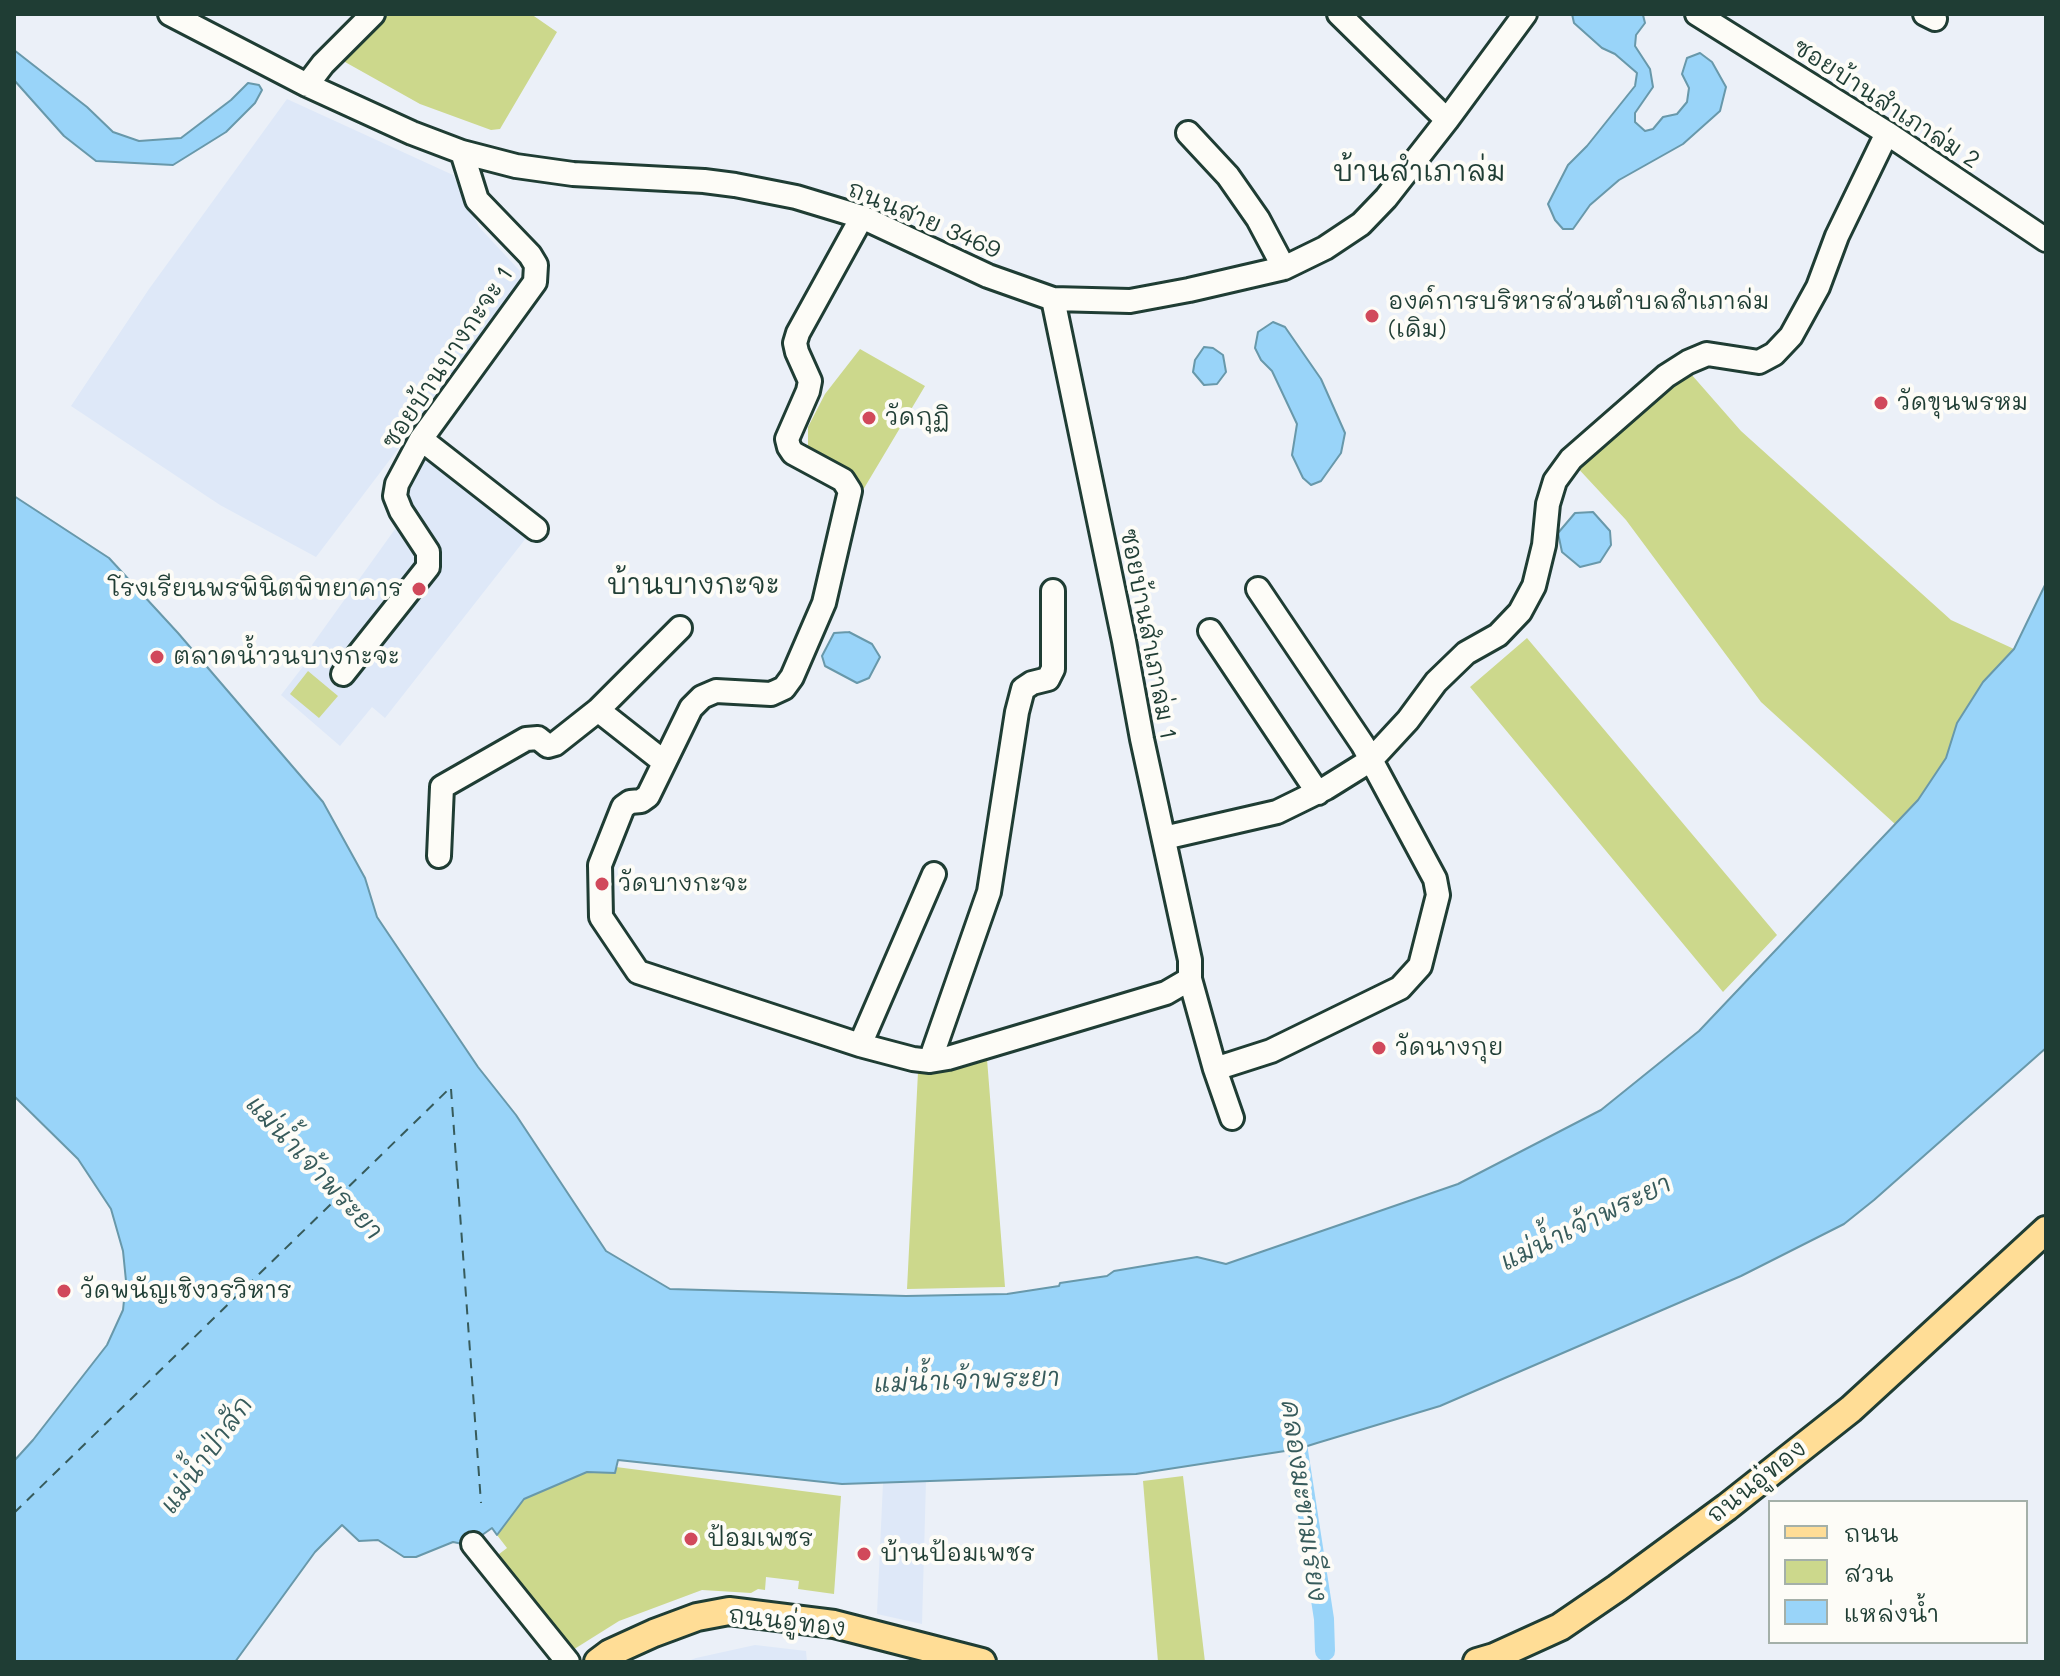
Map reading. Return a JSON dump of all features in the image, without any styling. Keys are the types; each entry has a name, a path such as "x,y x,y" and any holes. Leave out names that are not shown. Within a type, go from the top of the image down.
{"main road":[{"name":"ถนนอู่ทอง","path":"1477,1662 1560,1627 1727,1507 1851,1409 2046,1230"},
{"name":"ถนนอู่ทอง","path":"598,1662 610,1653 654,1633 697,1617 729,1611 834,1624 982,1662"}],"street":[{"name":"ถนนสาย 3469","path":"170,14 307,85 462,152 516,166 573,174 704,181 796,197 862,217 988,276 1053,299 1130,301 1284,268 1325,248 1361,224 1386,198 1447,120 1525,14"},
{"path":"307,85 323,64 373,14"},
{"path":"1339,14 1447,120"},
{"name":"ซอยบ้านสำเภาล่ม 2","path":"1697,14 1887,133 2046,240"},
{"path":"1188,133 1228,176 1258,219 1284,268"},
{"path":"1164,838 1277,812 1318,793 1371,760 1408,720 1436,682 1466,653 1498,635 1520,612 1534,586 1555,481 1571,459 1666,376 1688,362 1707,354 1759,362 1774,354 1791,336 1818,287 1837,236 1887,133"},
{"name":"ซอยบ้านบางกะจะ 1","path":"343,674 428,567 428,552 401,511 395,496 397,484 421,439 535,282 536,265 530,255 477,200 462,152"},
{"path":"862,217 795,343 810,381 787,439 789,447 793,453 843,480 850,491 824,603 792,677 784,688 771,694 716,691 702,697 691,708 648,796 623,807 600,865 601,917 638,972 860,1045 930,1061 1166,993 1190,979"},
{"name":"ซอยบ้านสำเภาล่ม 1","path":"1053,299 1190,960 1190,979 1232,1118"},
{"path":"421,439 536,529"},
{"path":"1215,1069 1271,1051 1400,988 1420,966 1438,895 1435,879 1371,760 1258,589"},
{"path":"930,1061 989,892 1023,689 1048,679 1053,669 1053,591"},
{"path":"439,856 442,787 526,739 538,738 548,746 555,744 598,710 680,628"},
{"path":"1210,631 1318,793"},
{"path":"598,710 664,762"},
{"path":"860,1045 934,874"},
{"path":"473,1544 568,1662"}],"shaded area":[{"path":"287,99 453,175 479,227 520,271 521,287 316,557 220,505 71,406 149,289"},
{"name":"โรงเรียนพรพินิตพิทยาคาร","path":"424,457 437,460 530,533 385,718 372,707 340,746 281,695 315,651 312,645 408,511 406,492"},
{"path":"926,1481 922,1624 877,1614 883,1483"},
{"path":"755,1645 806,1651 807,1662 686,1662 696,1658"}],"green space":[{"path":"388,14 531,14 557,32 500,129 491,130 420,104 345,62 345,57"},
{"path":"860,349 925,386 863,490 808,455 808,427 825,394"},
{"path":"1691,374 1741,431 1951,620 2014,649 1983,682 1957,723 1946,758 1918,800 1895,824 1761,702 1626,520 1574,464 1665,388"},
{"path":"1527,638 1777,935 1723,992 1470,687"},
{"path":"308,671 338,696 319,718 290,694"},
{"path":"987,1059 1005,1287 907,1289 918,1072 938,1073"},
{"path":"616,1467 841,1496 834,1594 798,1589 799,1581 766,1577 765,1590 758,1589 751,1593 702,1590 619,1621 568,1653 490,1561 507,1548 497,1535 524,1499 587,1472 615,1473"},
{"path":"1183,1476 1205,1662 1158,1662 1143,1481"}],"water":[{"path":"1572,14 1643,15 1645,23 1636,35 1635,46 1650,69 1653,87 1635,113 1635,122 1645,131 1653,129 1663,117 1677,114 1687,102 1689,88 1682,74 1687,58 1700,53 1712,62 1726,87 1720,111 1683,144 1619,180 1590,205 1573,229 1563,229 1548,204 1568,165 1635,86 1637,73 1574,23"},
{"path":"14,50 87,107 113,132 139,141 181,138 248,83 259,85 262,90 255,103 226,132 173,165 96,161 64,136 14,80"},
{"path":"1273,322 1285,327 1321,379 1345,433 1341,453 1321,481 1311,485 1303,478 1292,455 1297,424 1272,371 1255,348 1258,332"},
{"path":"1204,347 1213,348 1223,355 1226,372 1217,384 1204,385 1193,372 1195,360"},
{"path":"14,496 109,558 178,633 323,802 365,878 377,917 478,1067 516,1115 606,1251 670,1289 906,1296 1007,1294 1197,1257 1226,1264 1458,1184 1601,1110 1699,1031 1918,800 1946,758 1957,723 1983,682 2014,649 2046,583 2046,1048 1844,1224 1741,1276 1440,1406 1298,1449 1136,1474 842,1484 618,1460 615,1473 587,1472 524,1499 497,1535 492,1528 468,1545 453,1542 416,1557 404,1557 378,1540 359,1541 342,1525 315,1552 235,1662 14,1662 14,1461 107,1345 123,1310 126,1281 123,1251 111,1209 78,1159 14,1096"},
{"path":"1593,512 1610,531 1611,545 1600,562 1580,567 1562,552 1558,533 1575,513"},
{"path":"849,632 872,644 880,657 869,678 857,683 825,666 822,656 834,633"}],"waterway":[{"name":"คลองมะขามเรียง","path":"1294,1425 1324,1619 1325,1651"}],"ferry route":[{"path":"14,1513 451,1087"},
{"path":"451,1089 481,1503"}],"place":[{"name":"องค์การบริหารส่วนตำบลสำเภาล่ม (เดิม)","path":"1372,316"},
{"name":"วัดขุนพรหม","path":"1881,403"},
{"name":"วัดกุฏิ","path":"869,418"},
{"name":"โรงเรียนพรพินิตพิทยาคาร","path":"419,589"},
{"name":"ตลาดน้ำวนบางกะจะ","path":"157,657"},
{"name":"วัดบางกะจะ","path":"602,884"},
{"name":"วัดนางกุย","path":"1379,1048"},
{"name":"วัดพนัญเชิงวรวิหาร","path":"64,1291"},
{"name":"ป้อมเพชร","path":"691,1539"},
{"name":"บ้านป้อมเพชร","path":"864,1554"}],"district":[{"name":"บ้านสำเภาล่ม","path":"1419,172"},
{"name":"บ้านบางกะจะ","path":"693,585"}],"water label":[{"name":"แม่น้ำเจ้าพระยา","path":"314,1168"},
{"name":"แม่น้ำเจ้าพระยา","path":"1586,1223"},
{"name":"แม่น้ำเจ้าพระยา","path":"967,1381"},
{"name":"แม่น้ำป่าสัก","path":"207,1455"}]}
